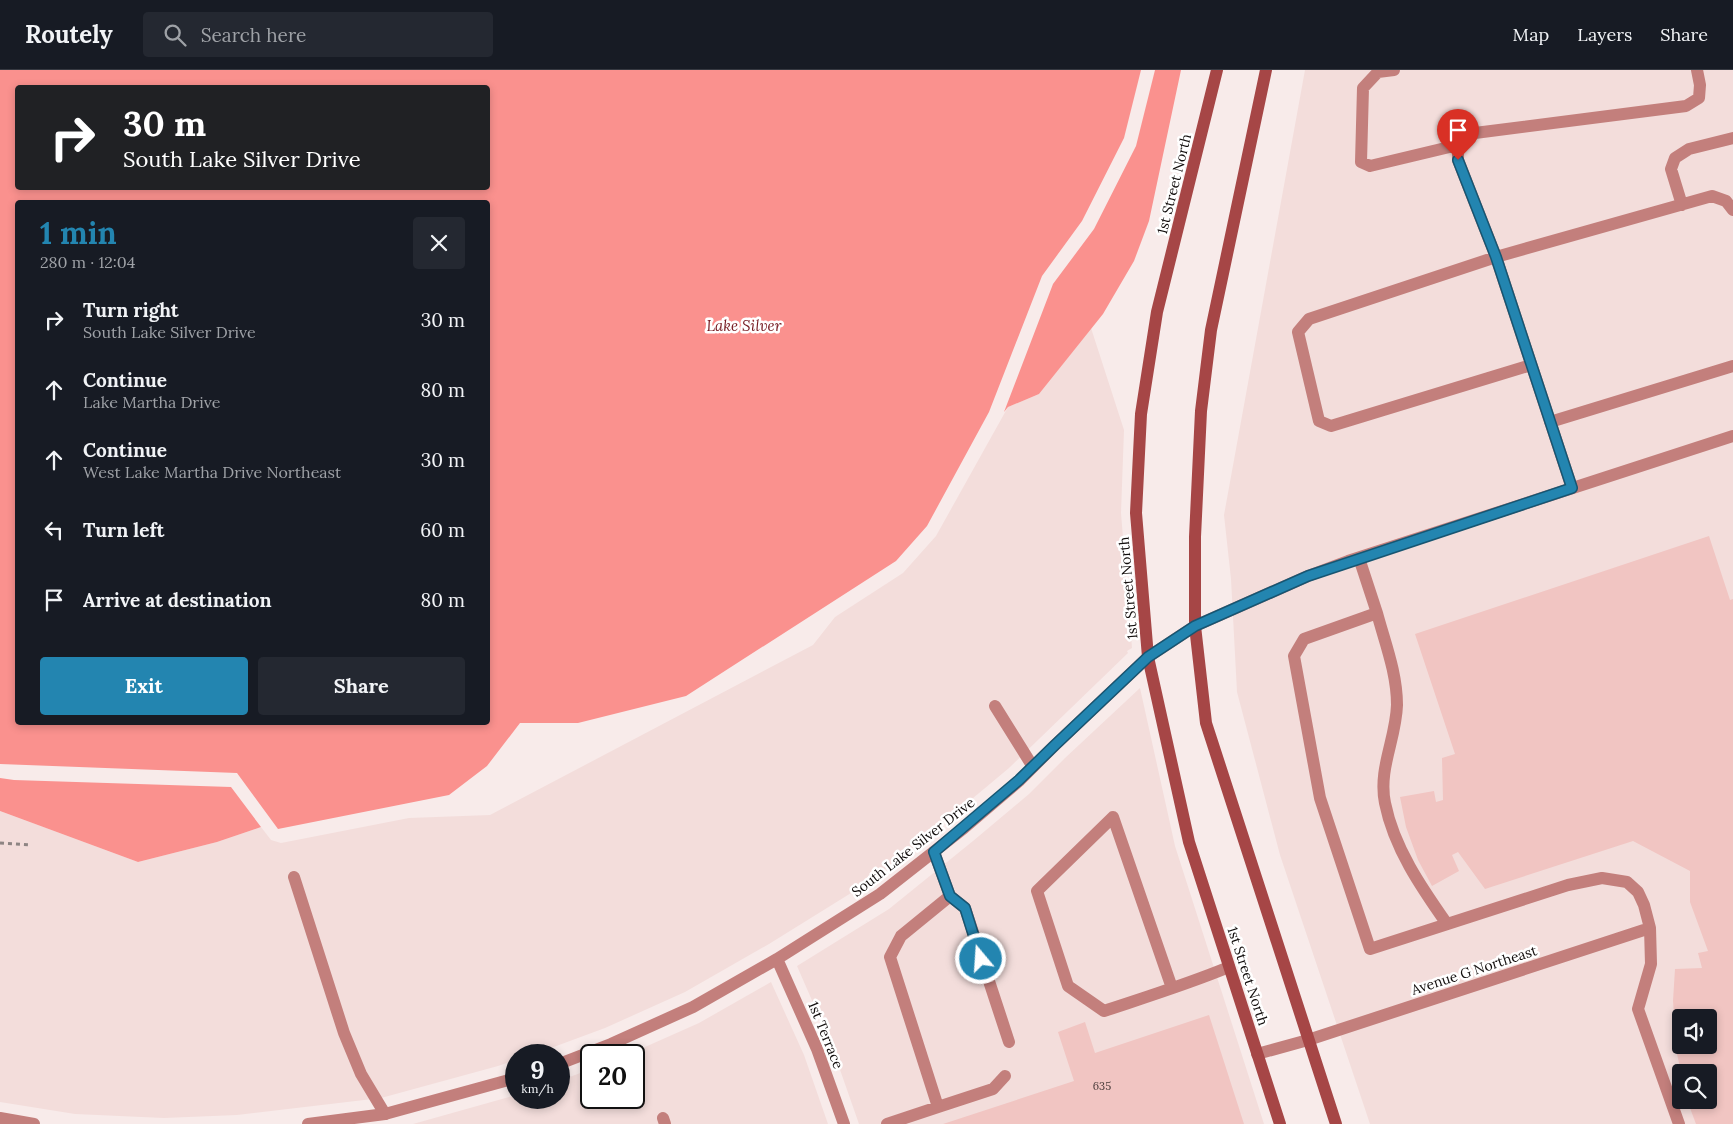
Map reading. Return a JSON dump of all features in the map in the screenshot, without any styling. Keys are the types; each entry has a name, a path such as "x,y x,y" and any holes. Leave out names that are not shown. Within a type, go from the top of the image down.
{"main road":[{"name":"1st Street North","path":"1217,70 1157,312 1141,414 1136,513 1148,657 1189,842 1280,1124"},
{"path":"1266,70 1211,330 1201,411 1196,527 1195,626 1206,723 1336,1124"}],"street":[{"path":"1394,70 1378,72 1363,88 1361,162 1370,166 1458,145 1475,132 1686,106 1699,98 1700,85 1697,70"},
{"path":"1682,204 1671,169 1676,158 1689,149 1733,138"},
{"path":"1458,145 1458,160 1496,257 1572,488"},
{"path":"1532,365 1331,426 1319,421 1298,332 1309,319 1496,257 1682,204 1712,196 1726,201 1733,210"},
{"path":"1550,422 1733,366"},
{"name":"South Lake Silver Drive","path":"570,1060 611,1044 693,1007 777,959 880,894 934,852 1012,786 1148,657 1195,626 1308,576 1358,558 1733,436"},
{"path":"1358,558 1377,613 1395,680 1397,707 1392,740 1384,766 1382,781 1385,803 1396,838 1415,878 1447,924"},
{"path":"1377,613 1304,639 1294,656 1320,798 1370,949 1568,884 1602,878 1627,882 1638,892 1644,905 1650,928 1651,964 1638,1009 1679,1124"},
{"path":"994,706 1033,767"},
{"path":"1172,988 1113,817 1037,892 1068,986 1104,1011 1172,988 1229,967"},
{"path":"934,852 950,896 965,908 1009,1042"},
{"path":"294,877 344,1033 361,1074 387,1119"},
{"path":"938,1107 890,957 901,936 950,896"},
{"name":"Avenue G Northeast","path":"1257,1054 1308,1040 1650,928"},
{"name":"1st Terrace","path":"777,959 818,1049 844,1124"},
{"path":"887,1124 993,1090 1005,1076"},
{"path":"308,1124 387,1119 505,1081"},
{"path":"0,1118 34,1124"}],"path":[{"path":"0,843 30,845"}],"shaded area":[{"path":"1305,70 1733,70 1733,1124 1370,1124 1280,855 1237,692 1231,579 1224,515"},
{"path":"1091,328 1124,430 1121,513 1132,648 1009,768 872,880 769,944 685,992 605,1028 562,1044 505,1044 505,1064 381,1098 237,1115 164,1118 75,1114 0,1102 0,811 138,862 217,842 261,827 271,840 281,843 409,818 490,815 813,645 835,617 903,573 936,536 1008,407 1039,394"},
{"path":"1140,688 1175,846 1264,1124 859,1124 831,1044 797,966 889,909 973,841 1029,794"},
{"path":"771,982 804,1055 828,1124 413,1124 505,1098 505,1109 570,1109 570,1077 580,1073 580,1109 645,1109 645,1047 699,1023"}],"water":[{"name":"Lake Silver","path":"0,70 1141,70 1124,138 1082,221 1042,276 989,412 927,526 896,561 686,696 578,723 520,723 487,766 449,795 278,829 237,773 0,764"},
{"path":"1155,70 1181,70 1149,221 1134,261 1103,314 1039,394 1008,407 1004,412 1053,284 1094,229 1136,146"},
{"path":"0,778 231,787 261,827 217,842 138,862 0,811"}],"building":[{"path":"1709,536 1730,600 1733,599 1733,1124 1696,1124 1690,1109 1717,1109 1717,1064 1679,1064 1677,1054 1717,1054 1717,1009 1674,1009 1675,969 1702,968 1698,953 1708,951 1690,902 1690,871 1633,841 1485,889 1458,852 1452,855 1459,871 1432,886 1418,860 1406,827 1400,797 1434,791 1436,802 1443,800 1442,758 1455,754 1415,634"},
{"path":"1209,1015 1244,1124 943,1124 1074,1081 1058,1032 1085,1022 1095,1053"}],"route":[{"path":"981,959 965,908 950,896 934,852 1019,780 1148,657 1195,626 1308,576 1572,488 1496,257 1458,160"}]}
